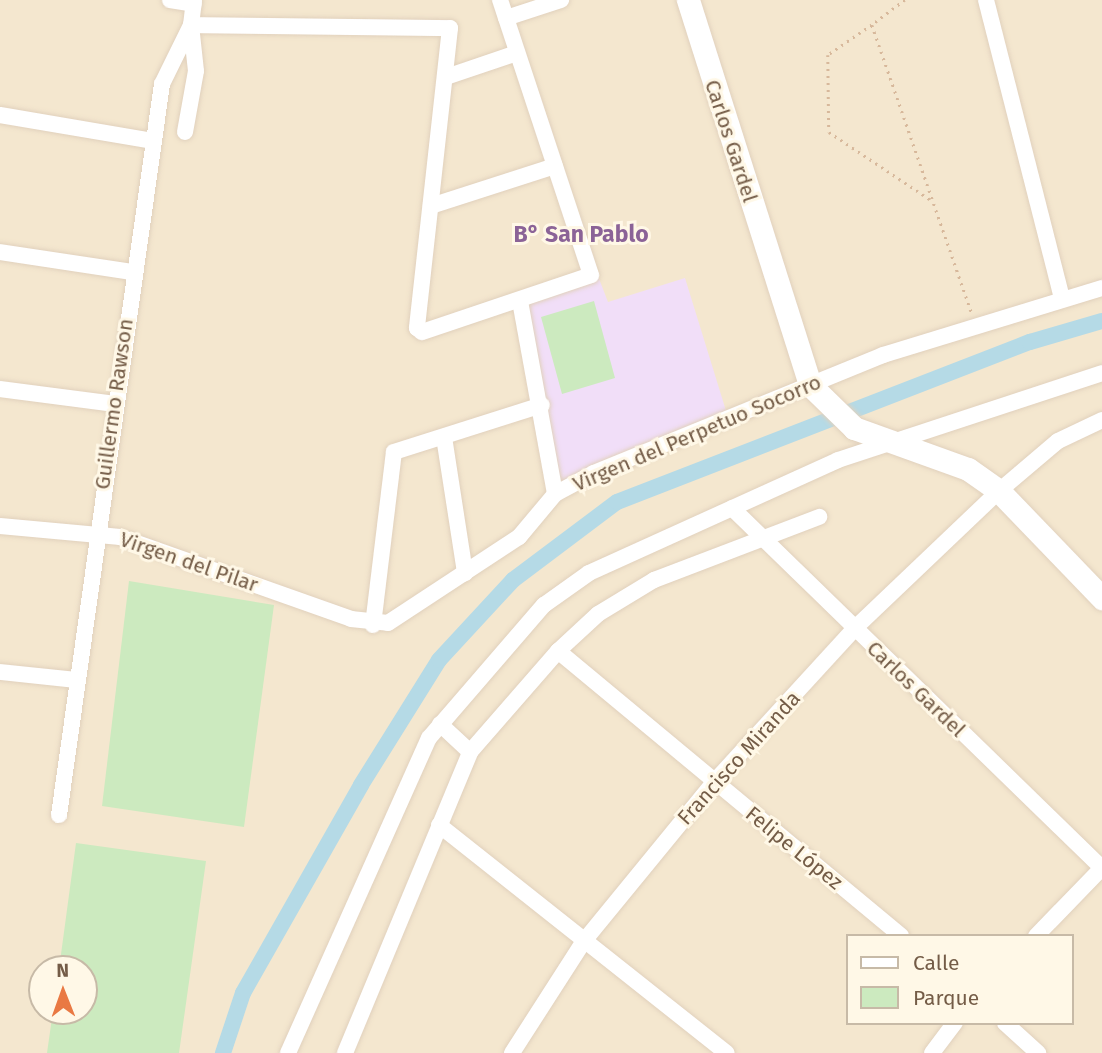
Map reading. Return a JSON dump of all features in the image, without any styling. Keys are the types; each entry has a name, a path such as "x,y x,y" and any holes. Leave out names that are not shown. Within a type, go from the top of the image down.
{"street":[{"path":"170,0 194,2"},
{"path":"185,132 196,71 191,25 450,29 449,76 417,317 422,332 592,275 500,0"},
{"path":"506,18 561,0"},
{"name":"Carlos Gardel","path":"688,0 810,384 838,416 889,443 968,469 999,491 1102,598"},
{"path":"986,0 1062,298"},
{"name":"Guillermo Rawson","path":"59,815 95,533 165,68 191,25 194,2"},
{"path":"449,76 517,53"},
{"path":"0,115 154,141"},
{"path":"431,206 555,166"},
{"path":"0,252 133,272"},
{"name":"Virgen del Perpetuo Socorro","path":"373,625 401,619 519,537 555,494 810,384 976,325 1102,288"},
{"path":"520,301 542,405 555,494"},
{"path":"288,1053 403,791 440,724 544,605 589,573 889,443 1102,373"},
{"path":"0,389 115,404"},
{"path":"373,625 394,452 542,405"},
{"name":"Francisco Miranda","path":"512,1053 584,941 714,782 854,629 999,491 1058,441 1102,420"},
{"path":"444,437 465,573"},
{"name":"Carlos Gardel","path":"732,509 1102,868"},
{"path":"345,1053 470,752 558,652 598,614 654,580 820,517"},
{"name":"Virgen del Pilar","path":"0,526 95,533 373,625"},
{"name":"Felipe López","path":"558,652 899,934"},
{"path":"0,673 76,680"},
{"path":"440,724 470,752"},
{"path":"439,825 727,1053"},
{"path":"1037,934 1102,868"},
{"path":"932,1053 953,1025"},
{"path":"1007,1025 1038,1053"}],"path":[{"path":"905,0 828,55 829,132 933,201"},
{"path":"872,25 976,325"}],"shaded area":[{"path":"0,0 1102,0 1102,1053 0,1053"},
{"path":"598,276 608,302 685,278 727,414 560,487 523,304"}],"green space":[{"path":"594,301 615,378 562,394 541,317"},
{"path":"129,581 274,605 244,827 102,806"},
{"path":"76,843 206,861 179,1053 47,1053 51,1025 98,1025 98,955 61,955"}],"waterway":[{"path":"223,1053 243,993 361,785 439,660 513,580 617,502 1030,342 1102,321"}],"district":[{"name":"B° San Pablo","path":"581,234"}]}
